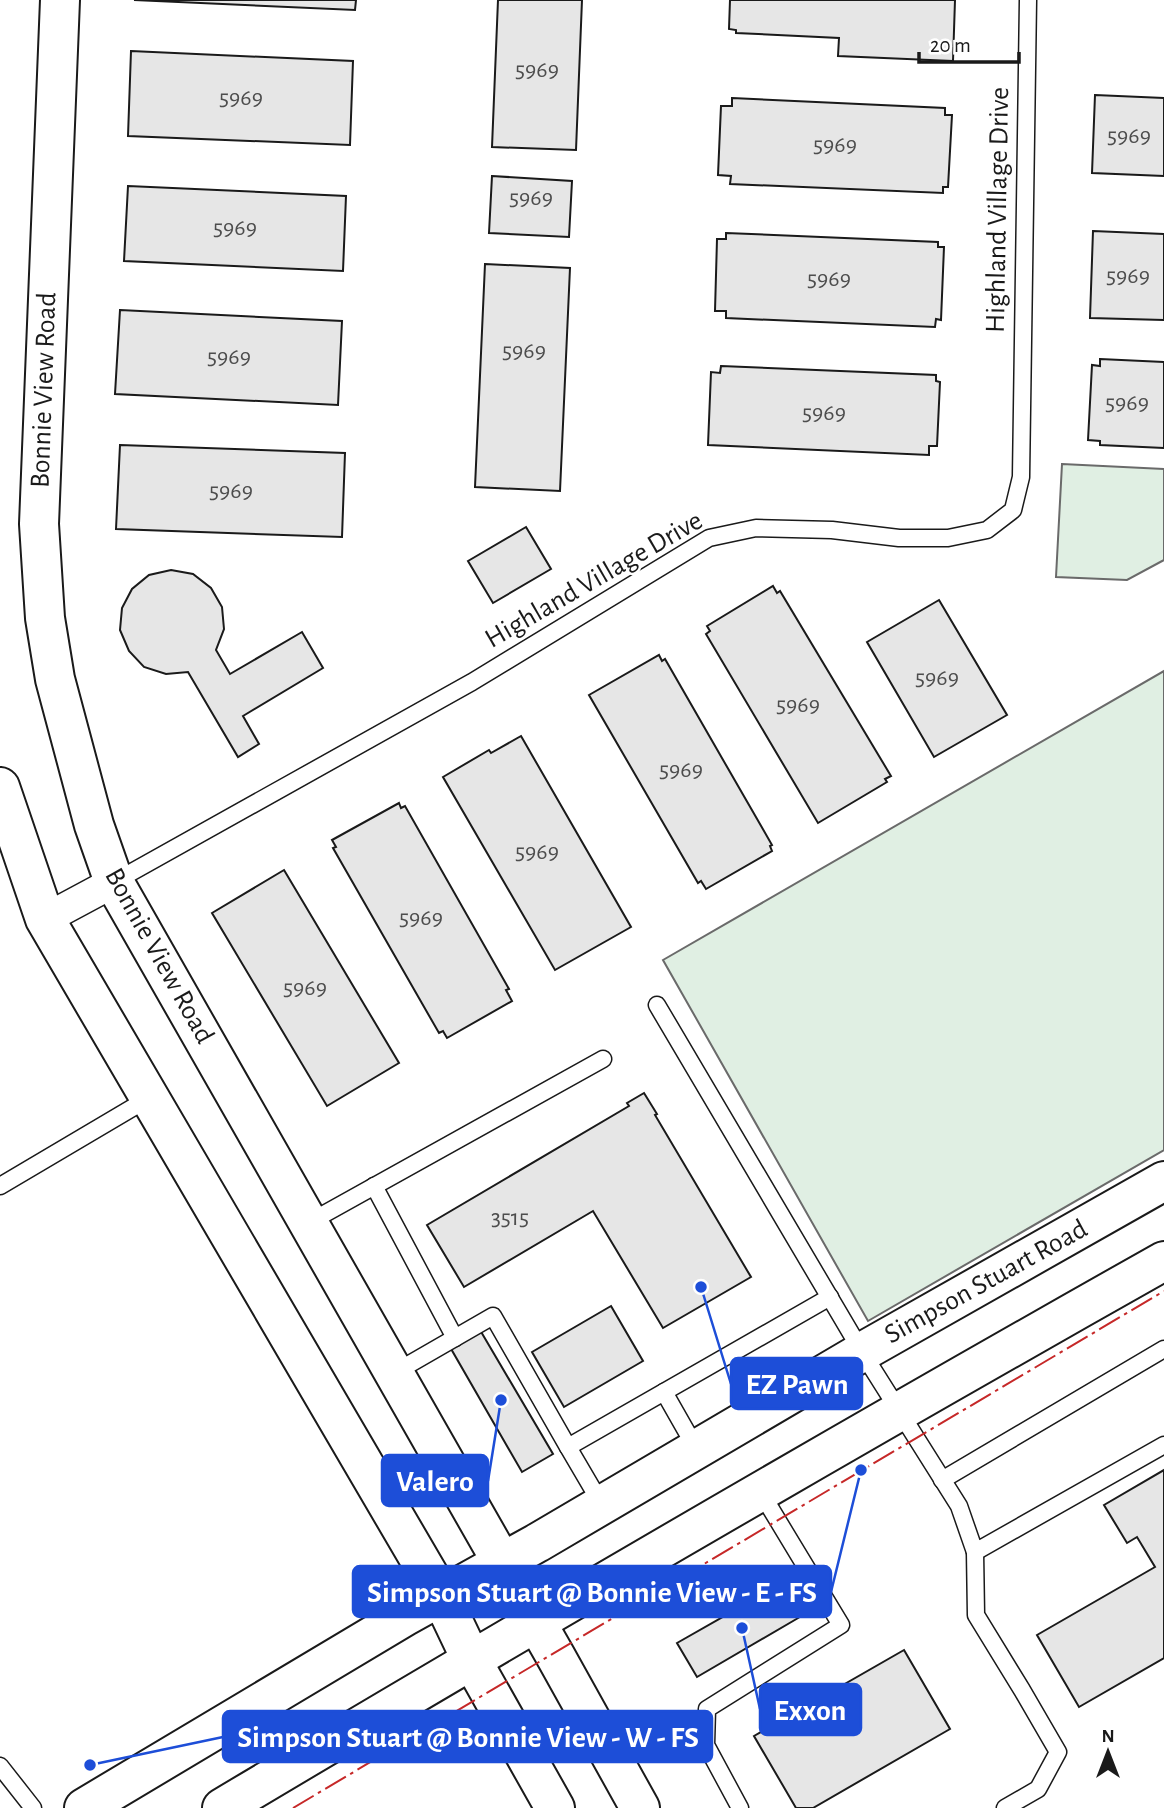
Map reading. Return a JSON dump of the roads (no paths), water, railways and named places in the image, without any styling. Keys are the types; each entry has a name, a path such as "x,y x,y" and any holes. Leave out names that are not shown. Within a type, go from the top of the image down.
{"main road":[{"name":"Bonnie View Road","path":"60,0 39,524 43,592 54,680 94,825 114,882 640,1808"},
{"path":"0,787 45,919 441,1596 471,1659 555,1808"},
{"name":"Simpson Stuart Road","path":"84,1808 441,1596 1164,1181"},
{"path":"222,1808 536,1621 898,1411 1164,1261"}],"street":[{"path":"45,919 114,882"}],"lane":[{"name":"Highland Village Drive","path":"114,882 472,682 709,538 756,528 831,530 899,538 948,538 988,530 1013,510 1021,477 1028,0"},
{"path":"657,1005 862,1352 959,1506 975,1552 976,1615 1058,1752 1038,1789 1004,1808"},
{"path":"308,1223 603,1059"},
{"path":"0,1186 149,1098"},
{"path":"374,1186 455,1338"},
{"path":"568,1447 830,1297"},
{"path":"394,1373 493,1316 602,1505"},
{"path":"942,1480 1164,1349"},
{"path":"664,1392 697,1450"},
{"path":"975,1552 1164,1445"},
{"path":"740,1808 706,1745 707,1709 841,1625 760,1491"},
{"path":"0,1766 33,1808"}],"place":[{"name":"EZ Pawn","path":"701,1287"},
{"name":"Valero","path":"501,1400"},
{"name":"Simpson Stuart @ Bonnie View - E - FS","path":"861,1470"},
{"name":"Exxon","path":"742,1628"},
{"name":"Simpson Stuart @ Bonnie View - W - FS","path":"90,1765"}]}
